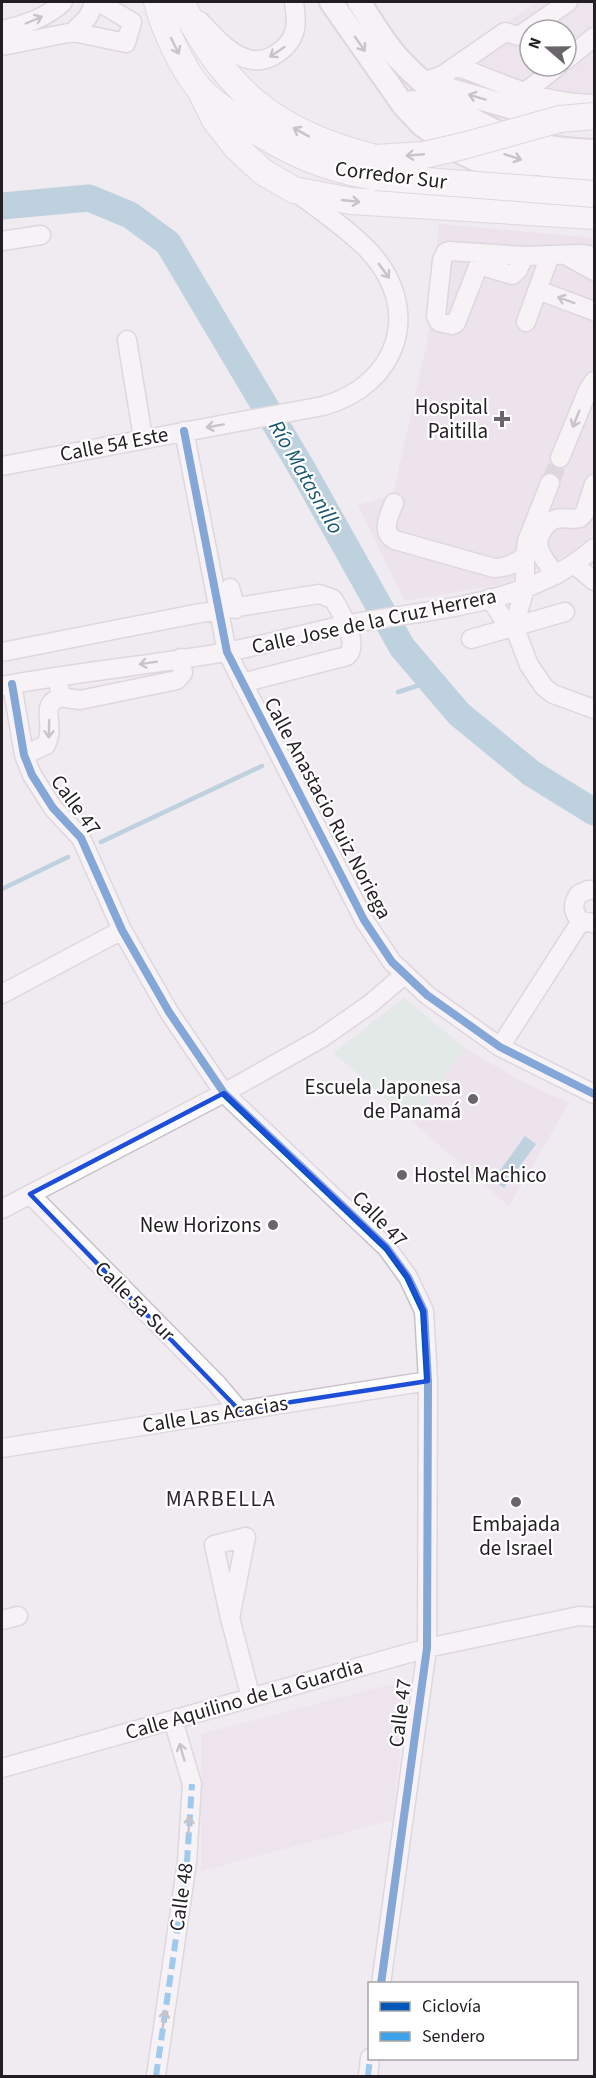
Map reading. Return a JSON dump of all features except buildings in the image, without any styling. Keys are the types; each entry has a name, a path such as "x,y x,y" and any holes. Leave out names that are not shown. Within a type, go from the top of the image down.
{"highway":[{"name":"Corredor Sur","path":"158,2 170,36 199,88 229,114 262,136 297,155 326,166 376,167 594,194"},
{"name":"Corredor Sur","path":"181,2 198,35 219,66 251,99 273,116 305,135 376,167 560,119 594,116"},
{"path":"199,88 215,120 237,148 263,172 294,190 351,201 594,214"}],"main road":[{"path":"330,2 389,86 422,125 462,153 594,214"},
{"path":"359,2 397,57 449,105 479,124 520,141 546,147 594,152"},
{"path":"423,82 572,125 594,128"},
{"path":"389,86 469,137 512,157 544,166 594,171"}],"street":[{"path":"2,30 47,14 63,2"},
{"path":"2,46 73,32 126,43 132,22 97,2 88,17 73,32"},
{"path":"181,2 237,54 249,60 258,60 271,57 288,44 294,32 296,18 294,2"},
{"path":"423,82 443,75 505,32 519,36 568,2"},
{"path":"578,51 594,38"},
{"path":"457,66 524,93 570,104 594,104"},
{"path":"524,93 543,78"},
{"name":"Calle 54 Este","path":"2,466 323,406 350,396 380,372 391,354 398,333 398,304 390,280 369,251 294,190"},
{"path":"2,241 41,235"},
{"path":"481,259 457,320 452,325 439,322 436,319 442,260 446,252 481,259 581,254 594,256"},
{"path":"558,255 594,271"},
{"path":"526,322 538,290 558,255"},
{"path":"440,287 469,290"},
{"path":"538,290 594,311"},
{"path":"127,340 143,438"},
{"path":"560,458 588,390 594,381"},
{"name":"Calle Anastacio Ruiz Noriega","path":"184,431 227,610 226,652 364,920 392,962 427,995 500,1047 594,1094"},
{"path":"513,626 532,585 532,552 539,535 554,520 580,518 585,512 594,484"},
{"path":"554,520 548,490 527,541 532,552 545,560 556,574"},
{"path":"394,503 386,528 388,535 395,540 494,568 505,568 532,552"},
{"name":"Calle Jose de la Cruz Herrera","path":"7,685 226,652 350,624 448,608 532,585 574,564 594,548"},
{"path":"574,564 594,581"},
{"path":"227,610 230,588"},
{"path":"2,652 195,614 323,594 333,599 350,624 352,648 347,656 242,683"},
{"path":"486,599 513,626 529,664 544,687 553,694 594,709"},
{"path":"471,639 565,612"},
{"path":"24,755 46,745 51,730 49,704 55,699 63,696 80,700 177,680 183,673 182,658"},
{"path":"58,677 59,689 63,696"},
{"name":"Calle 47","path":"7,685 24,755 32,775 53,808 81,838 122,930 169,1012 224,1093 387,1248 408,1277 424,1311 428,1381 427,1648 381,1982"},
{"path":"500,1047 588,922 577,917 574,908 576,898 584,891 594,890"},
{"path":"2,994 122,930"},
{"path":"2,1209 320,1040 369,1005 404,975"},
{"name":"Calle 5a Sur","path":"30,1194 217,1384 238,1410"},
{"name":"Calle Las Acacias","path":"2,1448 428,1381"},
{"name":"Calle Aquilino de La Guardia","path":"2,1768 427,1648 579,1616 594,1617"},
{"path":"230,1618 251,1698"},
{"name":"Calle 48","path":"156,2076 187,1862 192,1784 173,1720"},
{"path":"368,2076 370,2060"}],"highlighted area":[{"path":"224,1093 387,1248 408,1277 424,1311 428,1381 239,1410 30,1194"}],"shaded area":[{"path":"537,2 594,2 594,109 563,113 430,75"},
{"name":"Hospital Paitilla","path":"439,224 594,238 594,531 578,551 508,583 405,601 358,505 393,495 427,343"},
{"name":"Escuela Japonesa de Panamá","path":"404,998 465,1048 522,1082 569,1103 509,1206 334,1053"},
{"path":"409,1680 392,1820 201,1871 201,1734"}],"green space":[{"path":"404,998 465,1048 412,1121 334,1053"}],"water":[{"path":"525,1136 536,1144 504,1188 493,1180"}],"waterway":[{"name":"Río Matasnillo","path":"2,206 89,198 130,215 168,243 304,472 402,647 459,714 531,773 594,812"},
{"path":"398,692 432,681"},
{"path":"101,842 262,766"},
{"path":"2,889 68,857"}],"tunnel":[{"path":"550,483 560,458"}],"marked path":[{"path":"156,2076 187,1862 192,1784"},
{"path":"368,2076 370,2060"}],"cycle path":[{"path":"184,431 227,652 364,920 392,962 427,995 500,1047 594,1094"},
{"path":"12,684 24,755 32,775 53,808 81,838 122,930 169,1012 224,1093 387,1248 408,1277 424,1311 428,1381 427,1648 381,1982"}],"place":[{"name":"Hospital Paitilla","path":"502,419"},
{"name":"Escuela Japonesa de Panamá","path":"473,1099"},
{"name":"Hostel Machico","path":"402,1175"},
{"name":"New Horizons","path":"273,1225"},
{"name":"Embajada de Israel","path":"516,1502"}],"district":[{"name":"MARBELLA","path":"221,1499"}]}
